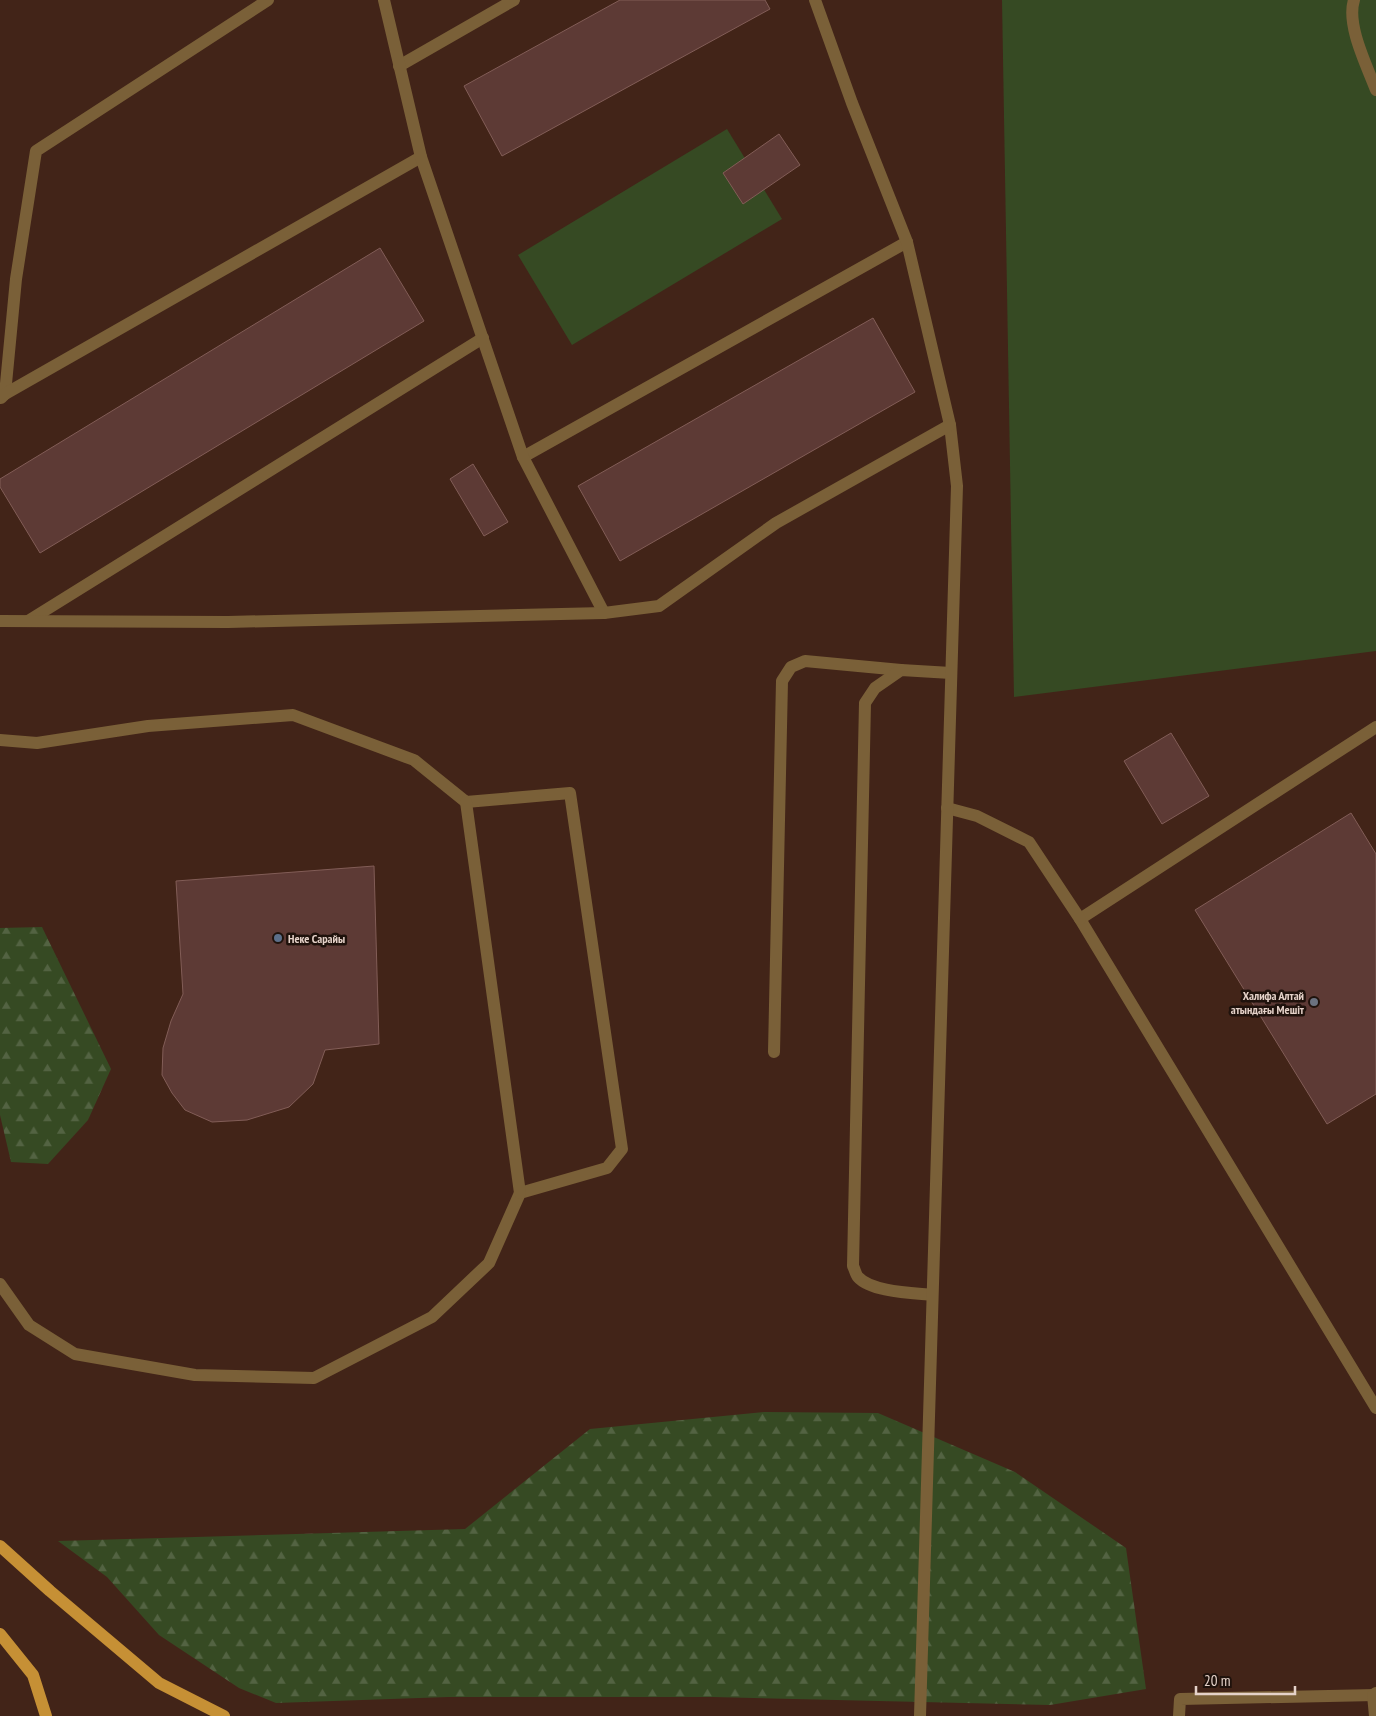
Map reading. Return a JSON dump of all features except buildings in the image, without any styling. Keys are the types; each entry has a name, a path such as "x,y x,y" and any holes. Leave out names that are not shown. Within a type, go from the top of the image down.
{"main road":[{"path":"0,1546 159,1683 224,1716"},
{"path":"0,1634 33,1676 46,1716"}],"street":[{"path":"3,397 16,279 36,151 268,0"},
{"path":"384,0 422,156 523,457 604,613"},
{"path":"399,66 514,0"},
{"path":"815,0 852,103 907,242 950,425 957,486 920,1716"},
{"path":"1354,0 1352,7 1354,32 1376,90"},
{"path":"3,397 422,156"},
{"path":"523,457 907,242"},
{"path":"28,621 484,338"},
{"path":"0,621 228,622 604,613 659,606 776,523 950,425"},
{"path":"774,1052 782,681 790,668 804,661 951,674"},
{"path":"901,670 875,688 865,703 853,1266 858,1277 868,1284 880,1288 932,1295"},
{"path":"0,740 37,743 148,726 294,715 414,760 466,802 520,1193 489,1263 432,1317 314,1378 195,1375 75,1354 29,1326 0,1284"},
{"path":"1080,919 1376,727"},
{"path":"466,802 570,794 622,1149 607,1168 520,1193"},
{"path":"947,808 977,816 1029,842 1080,919 1376,1408"},
{"path":"1179,1716 1180,1699 1375,1695 1375,1716"}],"green space":[{"path":"1002,0 1376,0 1376,651 1014,697"},
{"path":"727,129 782,219 572,345 518,255"},
{"path":"42,927 111,1069 88,1120 48,1164 11,1162 0,1115 0,928"},
{"path":"764,1412 878,1413 1015,1472 1126,1548 1146,1689 1050,1705 713,1697 448,1697 276,1703 239,1688 159,1635 107,1577 58,1541 465,1529 590,1429"}],"place":[{"name":"Неке Сарайы","path":"278,938"},
{"name":"Халифа Алтай атындағы Мешіт","path":"1314,1002"}]}
